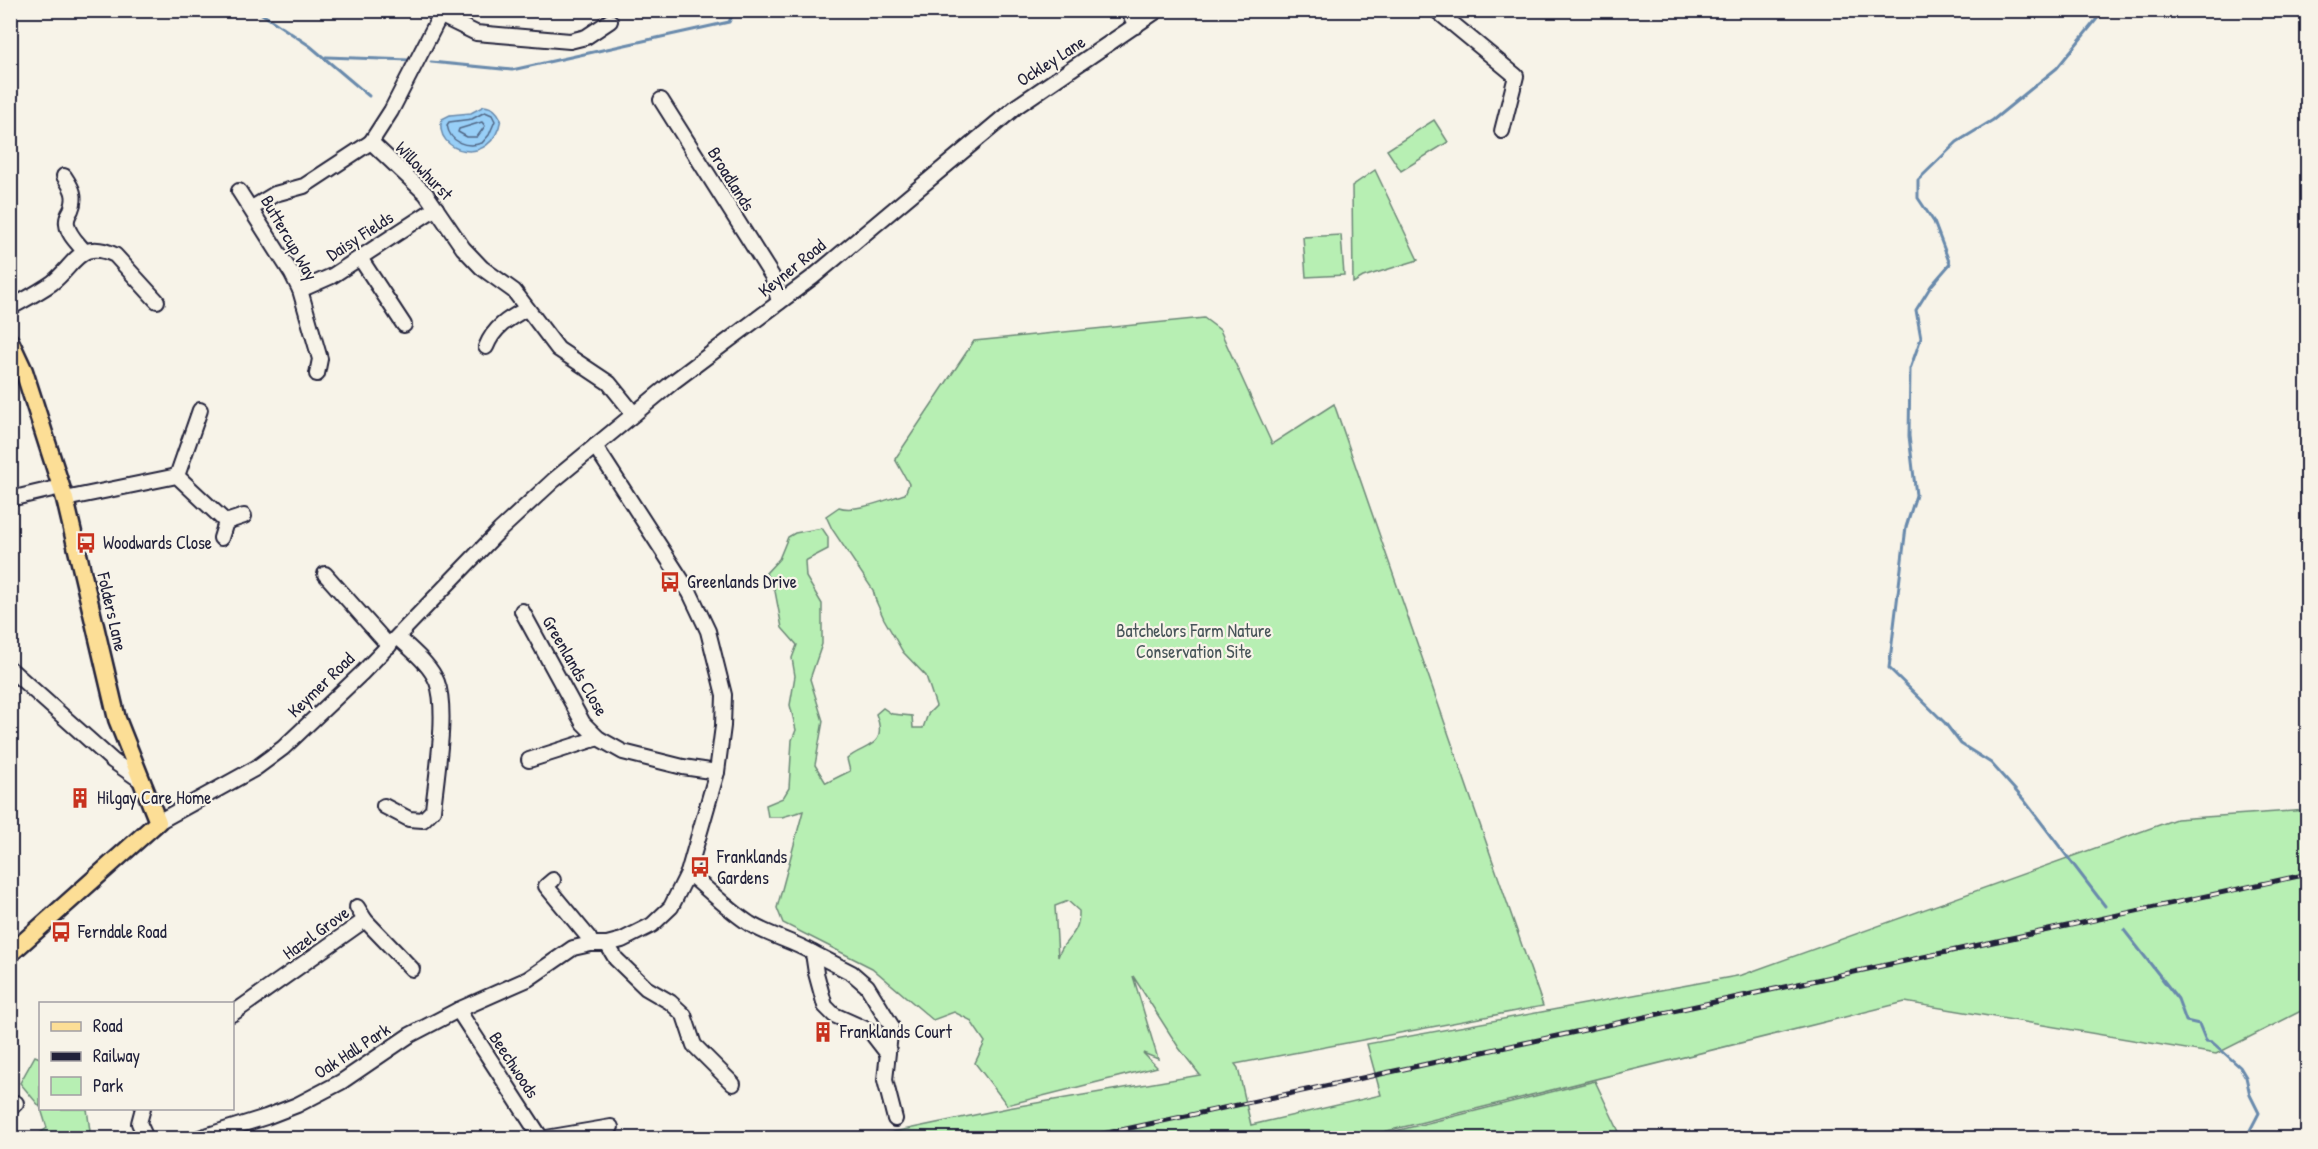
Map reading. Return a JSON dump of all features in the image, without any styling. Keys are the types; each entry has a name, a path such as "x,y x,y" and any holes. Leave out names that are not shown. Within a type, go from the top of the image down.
{"main road":[{"name":"Folders Lane","path":"10,341 24,371 63,493 117,719 158,822"},
{"name":"Keymer Road","path":"10,954 158,822"}],"street":[{"path":"1128,10 1136,26"},
{"name":"Ockley Lane","path":"968,146 1017,106 1158,10"},
{"path":"1436,10 1516,76 1502,131"},
{"path":"437,12 476,33 570,41 586,37 610,21"},
{"name":"Willowhurst","path":"437,12 391,111 371,142 426,194 463,248 482,268 514,291 558,349 609,383 634,414"},
{"name":"Broadlands","path":"661,100 772,276 779,302"},
{"path":"252,208 275,194 304,186 371,142"},
{"name":"Keyner Road","path":"634,414 813,277 968,146"},
{"path":"64,176 72,188 75,200 66,221 67,226 71,236 84,251"},
{"name":"Buttercup Way","path":"239,191 252,208 300,290 320,359 317,374"},
{"name":"Daisy Fields","path":"300,290 332,276 436,208"},
{"path":"10,308 54,282 65,268 84,251 92,249 115,255 157,301"},
{"path":"360,258 404,325"},
{"path":"772,276 797,288"},
{"path":"486,347 490,338 504,321 526,309"},
{"path":"177,476 200,410"},
{"name":"Keymer Road","path":"158,822 256,768 283,748 393,641 500,530 554,480 634,414"},
{"path":"553,880 546,886 589,938 591,944 607,944 622,940 652,925 671,907 688,873 717,772 723,726 724,695 708,631 690,593 595,446"},
{"path":"10,499 177,476"},
{"path":"177,476 226,522"},
{"path":"226,522 244,516"},
{"path":"221,538 226,522"},
{"path":"325,574 393,641 427,665 437,681 442,705 433,810 423,820 409,819 384,806"},
{"name":"Greenlands Close","path":"522,611 583,723 598,738 623,752 683,767 717,772"},
{"path":"10,669 113,762 140,780"},
{"name":"Greenlands Close","path":"529,760 598,738"},
{"path":"688,873 748,923 766,933 795,943 852,972 867,986 891,1025 885,1080 895,1119"},
{"path":"357,907 365,920"},
{"name":"Hazel Grove","path":"234,1013 365,920 412,969"},
{"name":"Oak Hall Park","path":"199,1138 224,1135 297,1105 341,1082 410,1035 524,980 573,948 591,944"},
{"path":"607,944 616,959 646,988 670,1002 684,1015 694,1045 733,1084"},
{"path":"813,953 825,1006 834,1015 870,1031 887,1053"},
{"path":"874,1036 877,1004"},
{"name":"Beechwoods","path":"458,1010 541,1138"},
{"path":"142,1110 139,1123 146,1138"},
{"path":"546,1138 611,1126"}],"green space":[{"path":"1434,120 1448,142 1401,171 1387,150"},
{"path":"1375,170 1418,260 1363,277 1353,283 1352,186"},
{"path":"1341,235 1344,275 1306,277 1303,237"},
{"name":"Batchelors Farm Nature Conservation Site","path":"1204,318 1220,330 1272,444 1334,404 1543,1006 1235,1064 1238,1068 1251,1125 1381,1095 1367,1044 1742,975 2176,819 2307,810 2307,1008 2216,1054 1905,1002 1359,1138 865,1138 1008,1108 1200,1075 1179,1048 1133,976 1158,1059 1143,1053 1157,1067 1007,1105 975,1063 985,1042 970,1020 954,1012 933,1020 872,968 783,923 777,908 803,811 782,817 768,817 766,805 783,798 789,788 792,740 796,730 790,705 795,676 792,658 797,645 782,628 775,591 766,573 779,559 788,537 795,533 822,528 828,537 828,549 805,561 806,577 822,604 822,644 810,679 823,721 815,765 826,783 850,771 847,759 877,740 879,725 876,714 883,708 892,714 912,716 913,728 923,728 928,714 936,706 926,676 903,652 884,619 873,590 832,529 826,516 839,507 862,507 905,494 909,484 895,459 974,341","holes":["1068,901 1079,911 1077,926 1058,957 1055,906"]},
{"path":"35,1056 39,1058 39,1106 20,1083"},
{"path":"1595,1081 1622,1138 1368,1138"},
{"path":"41,1110 87,1110 90,1131 83,1138 33,1138 47,1128"}],"water":[{"path":"484,106 494,110 501,119 495,135 487,145 476,150 464,150 454,147 446,140 441,131 442,119 450,115 471,113"}],"waterway":[{"path":"256,10 310,46 369,96"},
{"path":"431,62 512,70 729,22 735,10"},
{"path":"2104,10 2057,68 1993,120 1957,142 1918,180 1918,198 1934,222 1950,264 1931,286 1916,310 1921,338 1910,369 1909,436 1916,495 1906,527 1889,668 1945,723 1961,744 1991,763 2024,800 2105,906"},
{"path":"326,57 410,60"},
{"path":"2124,930 2178,999 2186,1021 2199,1024 2206,1041 2212,1042 2240,1067 2246,1077 2250,1095 2259,1113 2246,1138"}],"railway":[{"path":"1084,1138 2308,874"}],"place":[{"name":"Woodwards Close","path":"86,543"},
{"name":"Greenlands Drive","path":"670,582"},
{"name":"Hilgay Care Home","path":"80,798"},
{"name":"Franklands Gardens","path":"700,867"},
{"name":"Ferndale Road","path":"61,932"},
{"name":"Franklands Court","path":"823,1032"}]}
